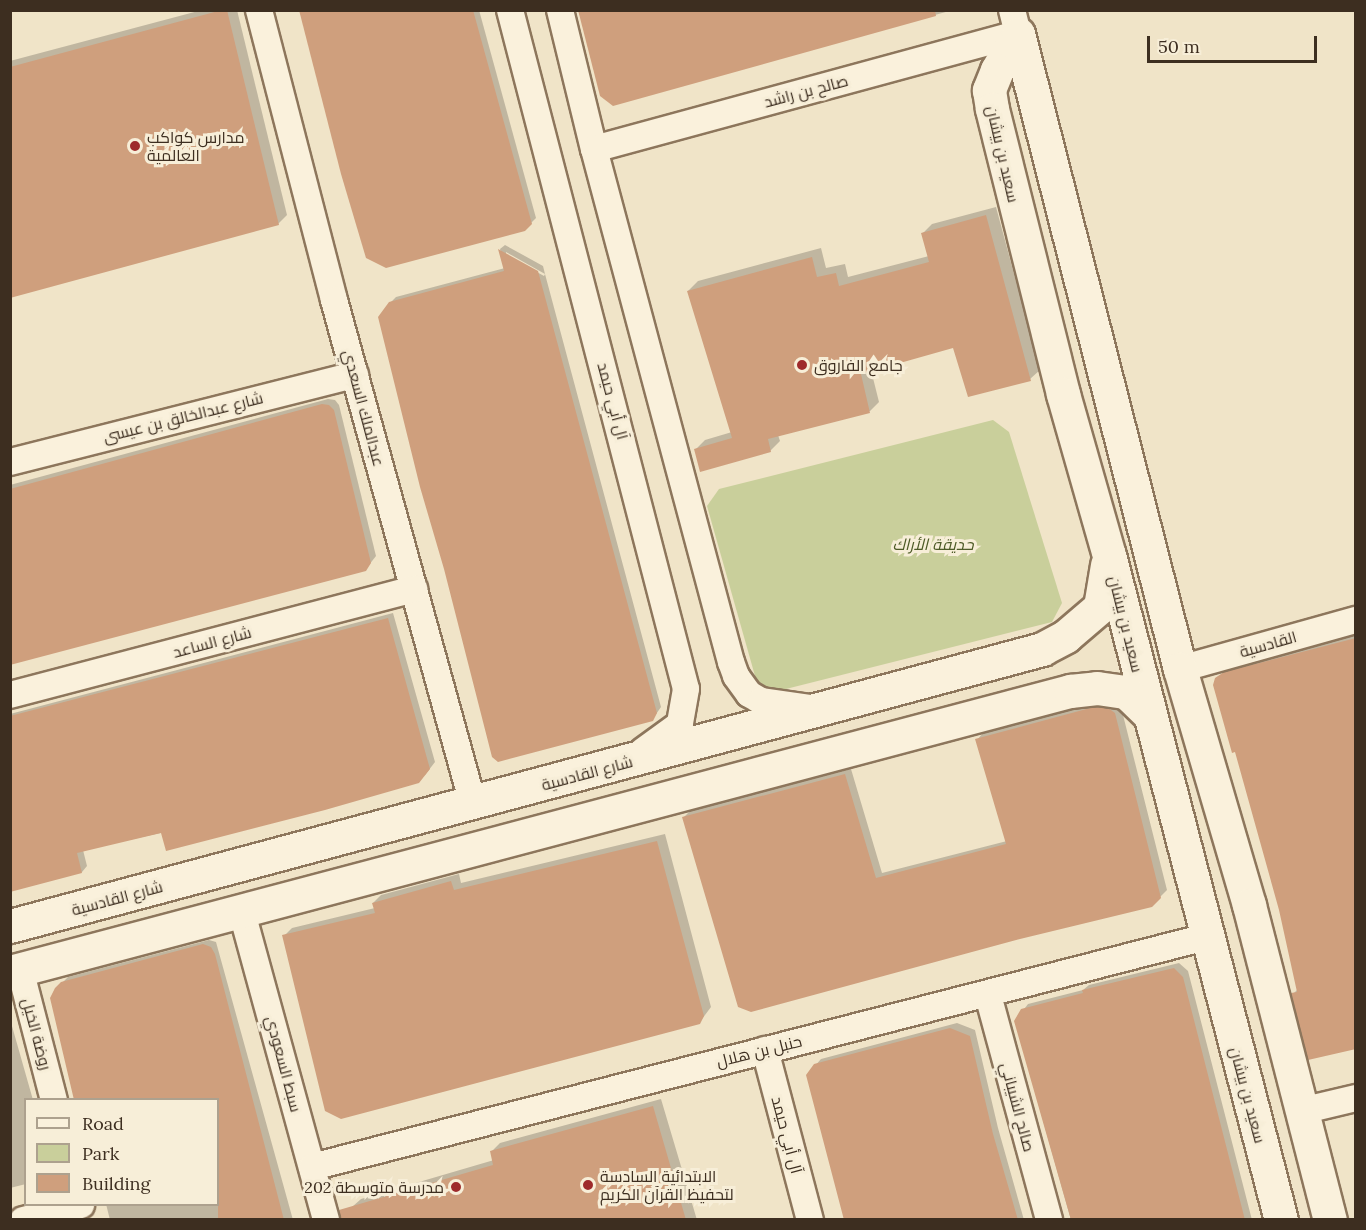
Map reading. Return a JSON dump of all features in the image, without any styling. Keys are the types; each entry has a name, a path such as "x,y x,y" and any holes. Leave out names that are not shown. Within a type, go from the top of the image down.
{"street":[{"name":"عبدالملك السعدي","path":"259,10 355,375 473,804"},
{"name":"آل أبي حيمد","path":"510,10 686,689 680,724 661,740 621,764"},
{"path":"561,10 594,149 736,675 749,694 761,701 821,709"},
{"path":"1015,22 1180,669 1249,905 1330,1220"},
{"name":"صالح بن راشد","path":"594,149 1015,22"},
{"name":"سعيد بن بيشان","path":"1015,22 989,90 992,110 1063,394 1109,555 1206,938 1281,1220"},
{"name":"شارع عبدالخالق بن عيسى","path":"10,462 355,375"},
{"name":"شارع القادسية","path":"10,926 1042,650 1066,636 1100,607 1109,555"},
{"name":"شارع الساعد","path":"10,696 414,589"},
{"name":"القادسية","path":"1180,669 1356,620"},
{"path":"15,971 241,909 678,797 1070,691 1096,688 1126,692 1150,715"},
{"name":"سبط السعودي","path":"241,909 326,1220"},
{"name":"حنبل بن هلال","path":"312,1167 1206,938"},
{"name":"روضة الخيل","path":"15,971 53,1098"},
{"name":"صالح الشيباني","path":"988,995 1049,1220"},
{"name":"آل أبي حيمد","path":"765,1050 810,1220"},
{"path":"1301,1111 1356,1098"},
{"path":"23,1220 77,1206"}],"green space":[{"name":"حديقة الأراك","path":"993,420 1009,432 1062,603 1052,622 774,692 757,683 707,506 719,489"}],"building":[{"name":"مدارس كواكب العالمية","path":"227,10 279,225 10,298 10,67"},
{"path":"299,10 473,10 532,224 525,231 386,268 366,258 341,174"},
{"path":"578,10 935,10 936,16 613,106 600,96"},
{"name":"جامع الفاروق","path":"986,215 1031,381 968,397 953,348 861,374 870,413 768,439 771,452 700,472 694,449 732,438 687,291 812,257 817,277 836,273 839,286 929,262 921,233"},
{"path":"498,249 538,271 657,713 653,721 498,762 492,757 444,569 420,487 378,317 389,302 504,271"},
{"path":"322,404 329,405 334,410 371,563 366,571 10,665 10,489"},
{"path":"388,618 430,769 419,783 166,851 161,833 77,853 82,873 10,892 10,716"},
{"path":"1356,638 1356,1049 1308,1060 1291,993 1297,992 1279,910 1235,752 1232,753 1213,685 1215,678 1224,672"},
{"path":"1094,707 1108,708 1115,713 1161,898 1152,907 1020,939 751,1012 738,1007 682,817 845,774 876,878 1006,844 975,739"},
{"path":"657,841 704,1016 700,1024 341,1119 325,1111 282,935 375,913 372,903 451,881 454,890"},
{"path":"203,944 211,947 215,954 284,1220 218,1220 219,1098 74,1098 50,998 61,982"},
{"path":"1174,968 1183,977 1245,1220 1071,1220 1014,1021 1021,1009 1083,993 1082,990"},
{"path":"950,1028 970,1036 993,1134 1018,1220 844,1220 806,1075 814,1064"},
{"name":"الابتدائية السادسة لتحفيظ القرآن الكريم","path":"653,1106 686,1220 341,1220 339,1210 493,1165 490,1151"}],"place":[{"name":"مدارس كواكب العالمية","path":"135,146"},
{"name":"جامع الفاروق","path":"802,365"},
{"name":"الابتدائية السادسة لتحفيظ القرآن الكريم","path":"588,1185"},
{"name":"مدرسة متوسطة 202","path":"456,1187"}]}
